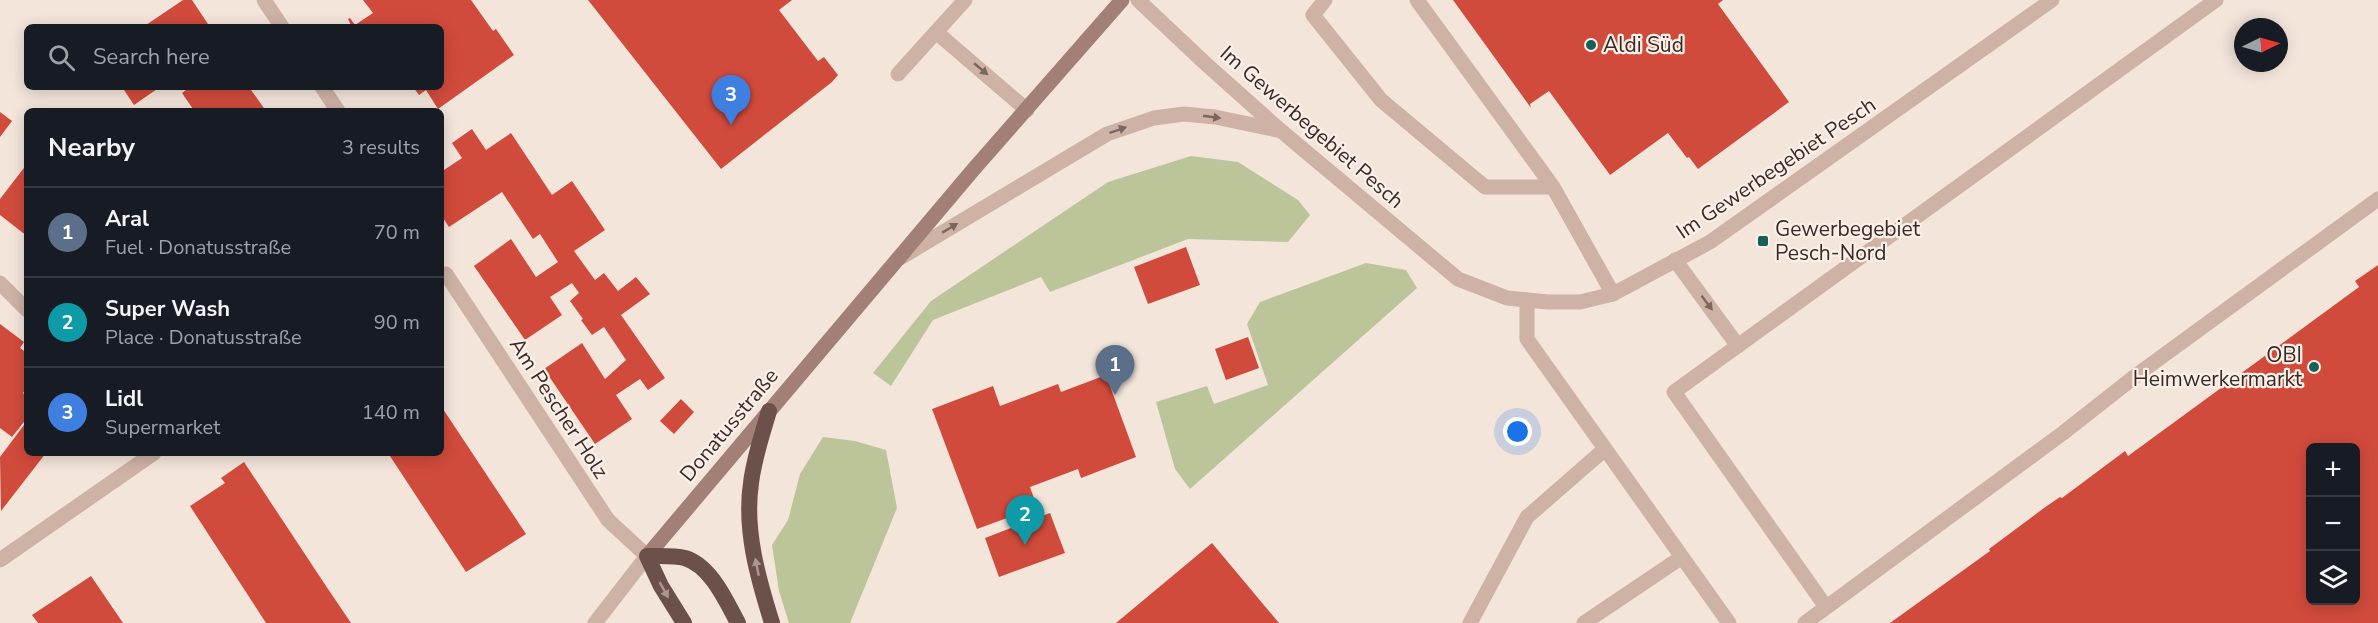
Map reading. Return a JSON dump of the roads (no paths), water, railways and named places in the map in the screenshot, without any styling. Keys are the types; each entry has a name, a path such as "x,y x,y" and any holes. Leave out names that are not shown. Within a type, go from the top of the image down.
{"highway":[{"path":"769,411 750,483 749,512 761,587 772,623"},
{"path":"684,623 661,586 647,556 685,558 697,564 714,582 738,623"}],"main road":[{"name":"Donatusstraße","path":"647,556 973,170 1122,0"}],"street":[{"path":"264,0 280,24"},
{"path":"898,74 965,0"},
{"name":"Im Gewerbegebiet Pesch","path":"1138,0 1280,130 1458,279 1508,298 1580,302 1613,294 1710,242 2052,0"},
{"path":"1325,0 1313,15 1381,100 1485,187 1553,187"},
{"path":"1417,0 1553,187 1613,294"},
{"path":"1826,607 1674,392 2216,0"},
{"path":"936,32 1027,110"},
{"path":"324,90 336,108"},
{"name":"Donatusstraße","path":"900,258 1107,134 1145,121 1184,114 1215,117 1280,130"},
{"path":"1805,623 2378,199"},
{"path":"1675,260 1738,346"},
{"name":"Am Pescher Holz","path":"444,276 608,520 647,556"},
{"path":"0,283 24,307"},
{"path":"1527,300 1527,339 1729,623"},
{"path":"1470,623 1527,518 1605,449"},
{"path":"0,560 150,456"},
{"name":"Donatusstraße","path":"595,623 647,556"},
{"path":"1584,623 1682,557"}],"place":[{"name":"Aldi Süd","path":"1591,45"},
{"name":"Lidl","path":"731,125"},
{"name":"Gewerbegebiet Pesch-Nord","path":"1763,241"},
{"name":"OBI Heimwerkermarkt","path":"2314,367"},
{"name":"Aral","path":"1115,395"},
{"name":"Super Wash","path":"1025,545"}]}
